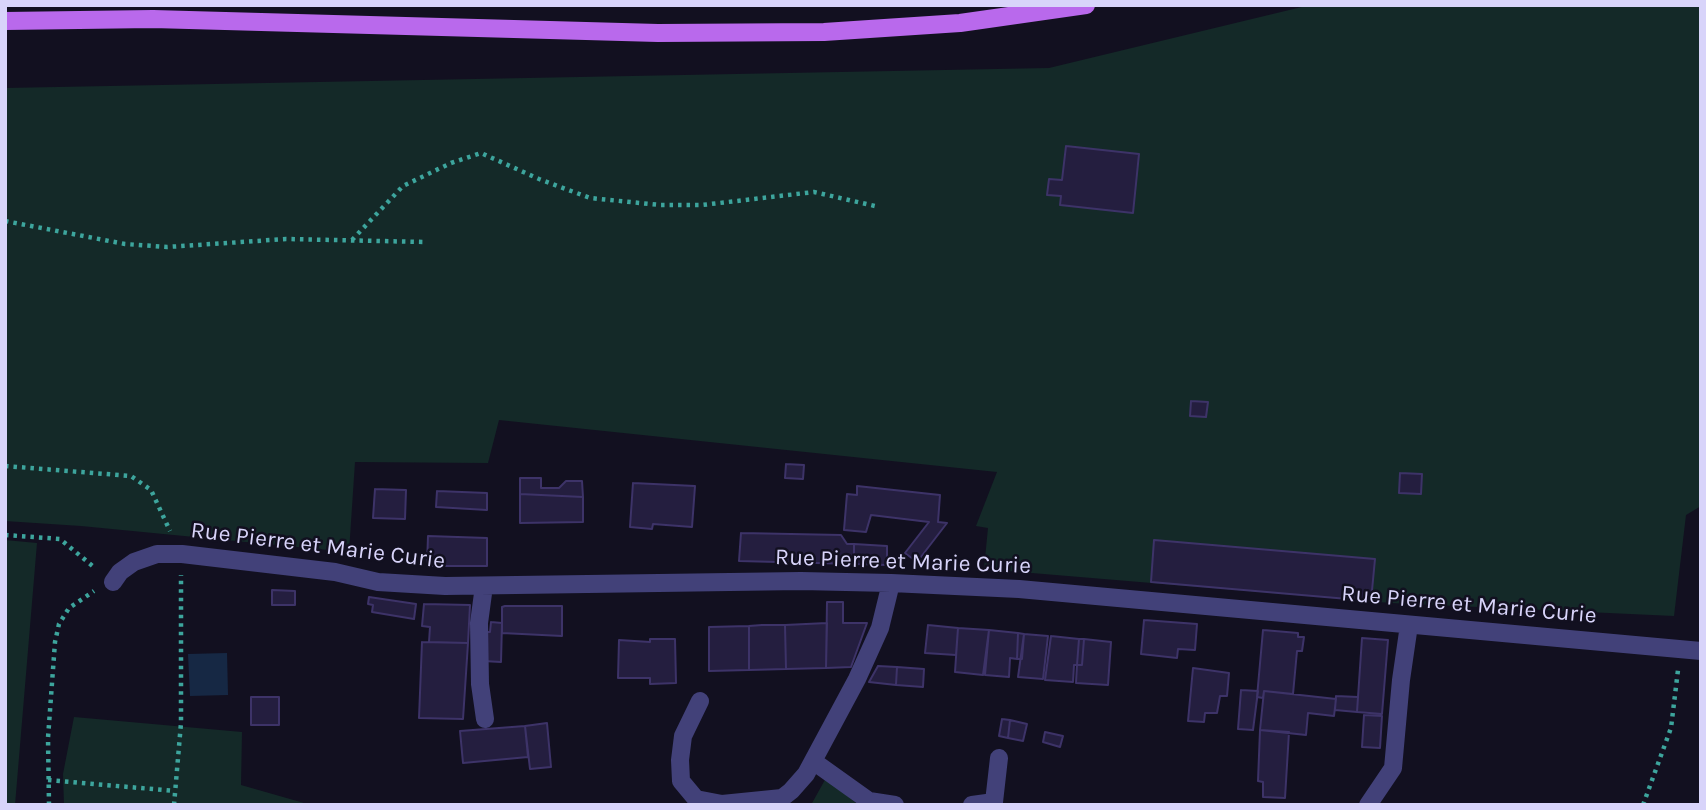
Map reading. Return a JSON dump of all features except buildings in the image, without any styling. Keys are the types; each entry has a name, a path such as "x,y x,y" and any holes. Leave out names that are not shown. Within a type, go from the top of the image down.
{"main road":[{"path":"5,21 167,19 658,33 824,32 960,23 1086,5"}],"street":[{"name":"Rue Pierre et Marie Curie","path":"113,582 120,572 134,562 157,554 181,554 335,572 378,582 484,586 800,581 891,583 1019,589 1701,651"},
{"path":"700,701 683,736 681,781 696,799 722,804 781,801 791,792 813,761 857,679 880,628 891,583"},
{"path":"484,586 480,684 485,719"},
{"path":"1368,805 1393,768 1409,625"},
{"path":"972,805 994,802 999,758"},
{"path":"813,761 869,801 895,805"}],"path":[{"path":"352,240 403,186 451,163 481,153 590,198 660,205 702,205 814,192 875,206"},
{"path":"5,221 125,244 167,247 286,239 426,242"},
{"path":"5,466 131,476 151,490 181,554 181,723 174,805"},
{"path":"5,535 60,540 113,582 89,593 69,608 59,624 55,642 48,738 49,805"},
{"path":"1643,805 1671,728 1681,648"},
{"path":"48,780 175,791"}],"green space":[{"path":"1310,5 1701,5 1701,506 1686,515 1674,616 1391,603 984,569 988,528 976,526 997,472 499,420 488,463 355,462 349,552 5,521 5,88 1049,68"},
{"path":"5,540 37,543 15,805 5,805"},
{"path":"74,717 242,732 241,785 311,805 64,805 63,774"},
{"path":"826,778 858,805 811,805"}],"water":[{"path":"227,653 228,695 190,696 188,654"}]}
